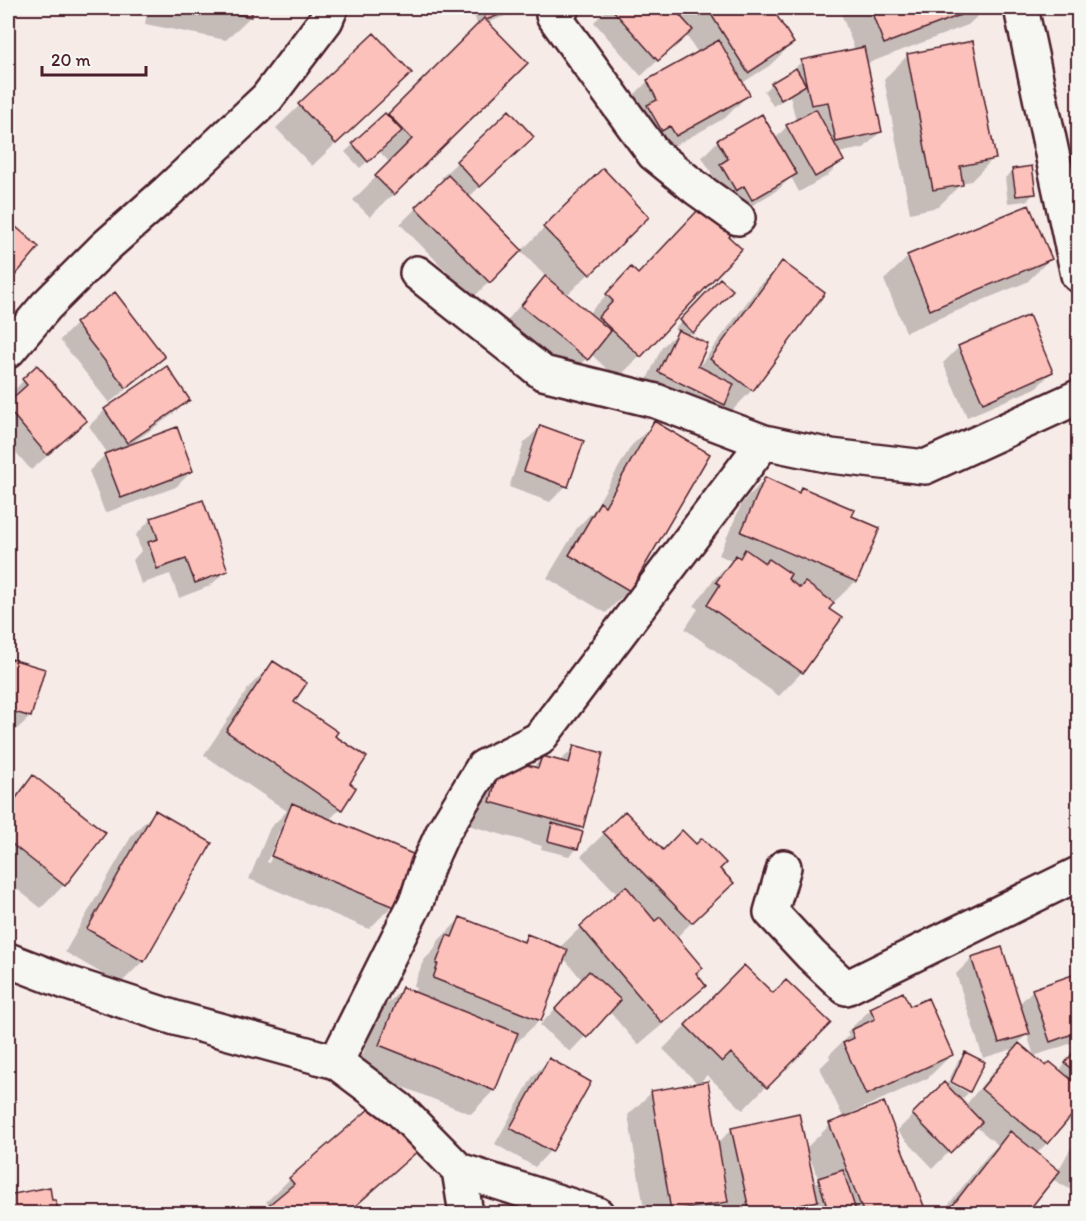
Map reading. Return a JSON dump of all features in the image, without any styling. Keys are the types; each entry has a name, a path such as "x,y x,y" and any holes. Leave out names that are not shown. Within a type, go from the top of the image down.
{"street":[{"path":"8,351 46,306 105,247 267,98 326,20 331,8"},
{"path":"562,8 553,15 654,154 738,218"},
{"path":"1021,8 1078,275"},
{"path":"417,273 543,373 656,400 764,442 831,456 924,467 1078,397"},
{"path":"336,1062 417,900 428,865 443,832 483,767 539,739 764,442"},
{"path":"784,867 771,912 846,988 1078,874"},
{"path":"8,960 68,983 175,1018 336,1062 399,1109 459,1170 597,1214"},
{"path":"459,1170 466,1214"}],"building":[{"path":"202,8 253,8 251,17"},
{"path":"481,8 517,8 486,20"},
{"path":"611,8 673,8 693,30 658,61"},
{"path":"707,8 772,8 794,43 748,73"},
{"path":"870,8 979,8 884,44"},
{"path":"484,18 528,63 394,195 375,176 412,139 388,114"},
{"path":"374,33 412,73 336,144 298,104"},
{"path":"719,40 750,95 676,136 670,126 662,131 647,105 657,100 647,80"},
{"path":"973,41 996,159 960,166 963,185 933,190 907,54"},
{"path":"864,47 882,132 836,142 828,102 811,105 801,60"},
{"path":"796,68 806,85 781,100 771,83"},
{"path":"816,109 844,161 815,177 786,125"},
{"path":"509,110 534,137 480,187 456,161"},
{"path":"385,113 402,131 368,162 352,143"},
{"path":"762,114 797,174 752,200 744,186 736,191 720,164 728,159 717,140"},
{"path":"1032,166 1036,194 1016,196 1012,169"},
{"path":"603,168 649,217 590,275 543,227"},
{"path":"448,175 522,250 490,283 415,207"},
{"path":"1029,205 1052,259 930,310 907,255"},
{"path":"699,209 706,216 710,212 733,232 729,237 742,249 641,357 598,317 613,301 606,294 631,267 638,274"},
{"path":"8,220 39,247 8,284"},
{"path":"782,261 825,293 753,391 710,359"},
{"path":"545,276 611,331 588,360 521,306"},
{"path":"720,278 733,290 693,333 680,320"},
{"path":"115,292 165,357 126,388 75,323"},
{"path":"1029,315 1053,372 983,403 958,346"},
{"path":"678,330 708,344 698,366 734,384 725,405 658,372"},
{"path":"37,365 87,421 47,455 8,409 8,402 27,385 22,379"},
{"path":"167,366 190,400 127,443 104,409"},
{"path":"654,421 710,454 630,591 569,555 600,502 605,506"},
{"path":"540,425 584,441 568,487 524,471"},
{"path":"177,427 193,471 121,498 104,454"},
{"path":"765,477 799,493 801,487 855,510 852,516 880,528 857,582 741,532"},
{"path":"203,500 228,571 195,583 186,559 157,569 148,542 158,539 151,518"},
{"path":"745,549 765,563 769,559 791,574 788,579 800,588 805,582 834,603 829,609 842,618 803,673 707,605 720,585 716,582 736,555 740,558"},
{"path":"8,658 45,669 31,717 8,710"},
{"path":"273,661 307,683 294,702 338,732 335,736 367,757 350,783 356,788 342,810 226,731"},
{"path":"574,745 603,753 583,828 490,802 502,758 538,768 542,756 569,763"},
{"path":"33,775 106,833 65,886 8,841 8,809"},
{"path":"292,803 415,855 394,907 271,856"},
{"path":"155,810 212,843 144,962 87,929"},
{"path":"625,811 663,850 682,830 696,844 702,838 726,863 720,869 734,883 692,923 603,832"},
{"path":"552,823 583,832 578,849 548,841"},
{"path":"626,886 655,921 660,917 703,968 696,973 706,986 662,1023 580,926"},
{"path":"460,917 524,942 527,934 568,950 541,1021 433,978 447,935 452,937"},
{"path":"1002,947 1030,1034 999,1043 971,957"},
{"path":"744,965 773,993 786,980 831,1023 767,1088 731,1053 722,1062 685,1025"},
{"path":"589,971 621,1000 587,1038 555,1009"},
{"path":"1078,973 1078,1032 1050,1042 1032,989"},
{"path":"402,987 518,1033 495,1091 379,1045"},
{"path":"903,992 910,1006 928,998 953,1055 866,1095 843,1043 854,1038 851,1030 875,1019 870,1008"},
{"path":"1019,1043 1046,1066 1050,1062 1078,1085 1078,1108 1048,1144 981,1089"},
{"path":"1078,1046 1078,1073 1065,1063"},
{"path":"965,1052 985,1062 970,1092 951,1082"},
{"path":"549,1058 591,1082 552,1152 510,1128"},
{"path":"708,1081 728,1202 671,1211 651,1091"},
{"path":"944,1082 982,1122 950,1153 912,1114"},
{"path":"377,1102 419,1150 346,1214 269,1214 264,1209 294,1184 289,1178"},
{"path":"884,1102 927,1214 864,1214 829,1123"},
{"path":"799,1113 818,1201 761,1214 750,1214 731,1128"},
{"path":"1010,1131 1060,1171 1026,1214 946,1214"},
{"path":"843,1170 857,1214 829,1214 818,1178"},
{"path":"50,1187 52,1200 56,1200 58,1214 8,1214 8,1195"},
{"path":"501,1208 520,1214 499,1214"}]}
